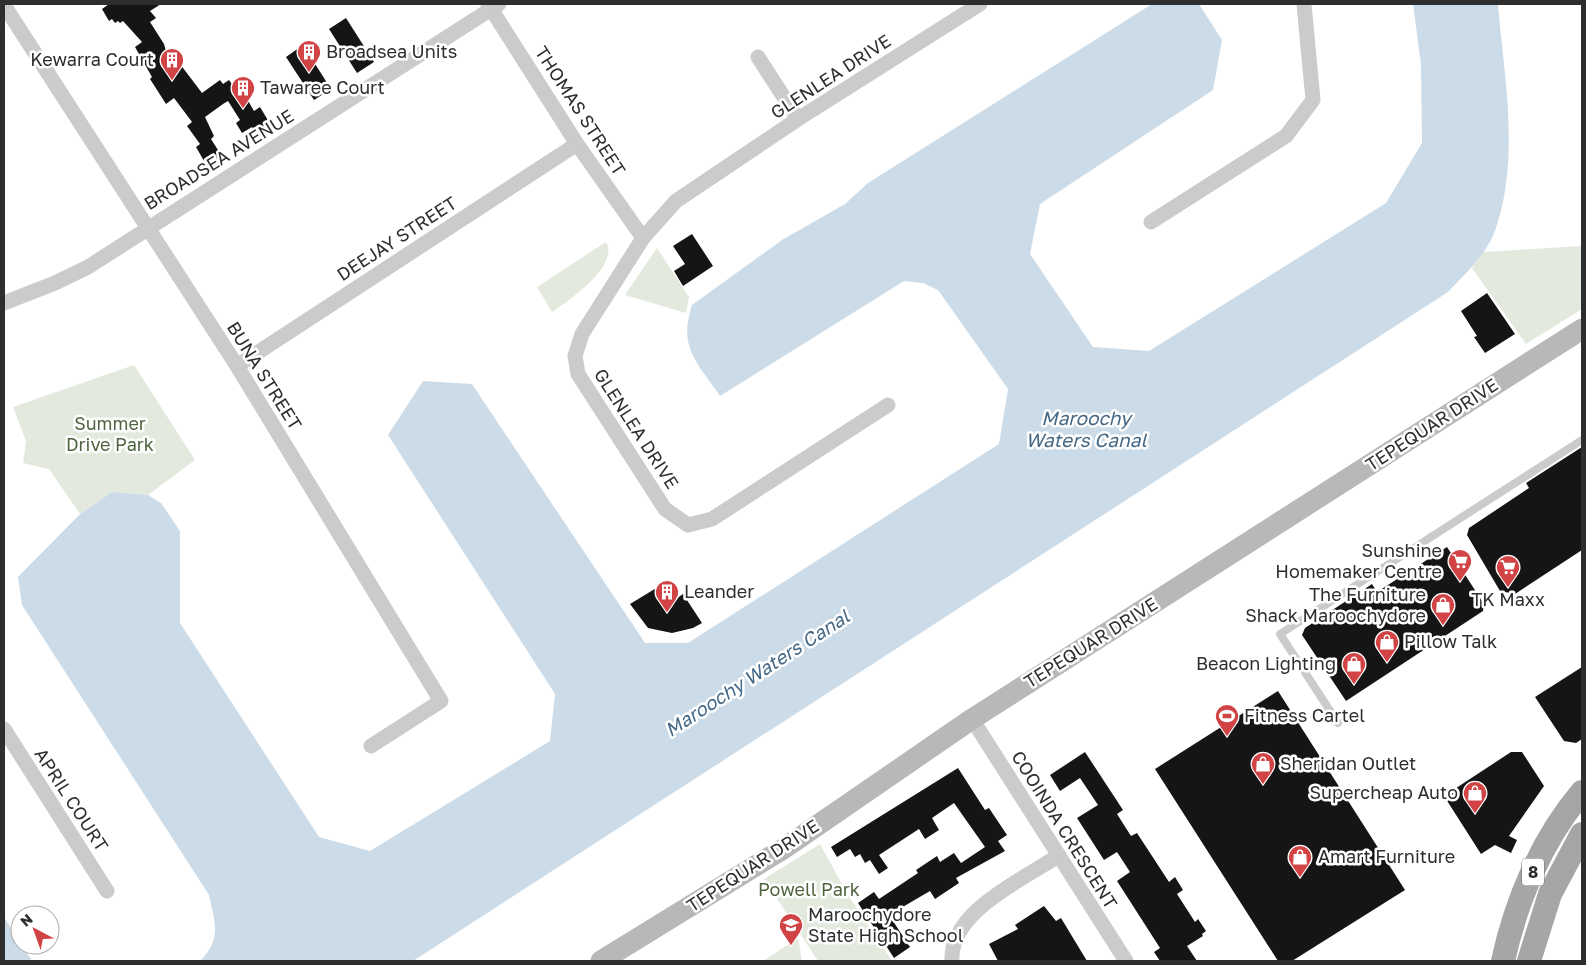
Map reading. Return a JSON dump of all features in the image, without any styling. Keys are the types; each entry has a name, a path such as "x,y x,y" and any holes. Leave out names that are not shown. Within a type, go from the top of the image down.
{"main road":[{"name":"8","path":"1503,961 1522,895 1533,871 1549,840 1582,792"},
{"name":"8","path":"1529,961 1550,894 1582,834"}],"street":[{"name":"GLENLEA DRIVE","path":"888,406 712,519 688,525 665,509 578,374 574,356 582,334 642,238 676,201 798,119 980,4"},
{"path":"1151,222 1286,136 1312,100 1304,4"},
{"name":"BUNA STREET","path":"4,5 237,366 441,701 371,746"},
{"name":"BROADSEA AVENUE","path":"4,303 55,283 88,266 493,6"},
{"name":"THOMAS STREET","path":"493,6 577,144 642,238"},
{"path":"758,57 798,119"},
{"name":"DEEJAY STREET","path":"237,366 577,144"},
{"name":"TEPEQUAR DRIVE","path":"602,961 783,849 972,719 1582,328"},
{"name":"COOINDA CRESCENT","path":"972,719 1126,961"},
{"name":"APRIL COURT","path":"4,729 107,891"},
{"path":"952,961 956,935 976,909 1058,856"}],"lane":[{"path":"1338,723 1280,634 1582,440"}],"green space":[{"path":"606,242 608,251 606,262 599,272 580,291 552,312 537,287"},
{"path":"1582,246 1582,309 1526,344 1472,268 1483,252"},
{"path":"657,248 689,297 686,313 625,295"},
{"name":"Summer Drive Park","path":"134,365 195,460 148,495 112,492 80,514 49,469 23,463 26,441 13,407"},
{"name":"Powell Park","path":"820,844 848,895 892,961 818,961 764,879"},
{"path":"798,938 802,961 763,961"}],"water":[{"name":"Maroochy Waters Canal","path":"1152,4 1199,4 1222,40 1213,90 1040,204 1030,254 1093,347 1149,351 1386,203 1422,143 1421,65 1413,4 1498,4 1509,145 1503,200 1496,228 1488,246 1448,292 413,961 200,961 212,945 214,938 215,922 209,895 22,605 18,577 80,514 112,492 148,495 161,503 180,531 180,623 319,837 370,851 550,741 555,694 388,435 423,381 472,384 645,643 688,643 999,444 1008,389 938,290 923,283 904,281 720,396 692,354 687,333 692,305 782,240 845,204 868,183"},
{"path":"4,917 10,926 10,955 28,955 32,961 4,961"}],"building":[{"path":"109,4 161,4 150,11 156,18 150,22 164,44 170,65 177,60 202,93 220,80 223,84 229,80 239,94 243,92 254,111 260,107 272,127 257,136 252,127 242,133 236,123 240,120 228,101 223,104 205,117 214,136 211,139 223,158 208,168 196,147 200,144 187,126 192,122 174,98 166,104 150,79 152,77 135,47 142,42 123,21 115,23 112,19 109,21 102,9"},
{"name":"Broadsea Units","path":"346,18 374,62 357,73 329,29"},
{"name":"Broadsea Units","path":"303,45 331,89 314,100 286,57"},
{"path":"692,234 713,266 683,286 674,271 685,264 673,246"},
{"path":"1487,293 1515,334 1485,353 1474,337 1477,336 1461,311"},
{"path":"1582,447 1582,550 1515,594 1500,591 1467,535 1469,528 1529,488 1526,483"},
{"path":"1447,547 1484,604 1483,611 1346,701 1302,635 1305,628 1372,584 1377,592"},
{"name":"Leander","path":"658,587 669,604 683,594 702,623 693,628 672,633 648,628 630,604"},
{"path":"1582,667 1582,739 1576,743 1564,741 1535,697"},
{"path":"1278,691 1405,890 1292,961 1278,961 1155,769"},
{"path":"1085,752 1123,810 1117,814 1131,836 1137,833 1169,882 1175,877 1183,890 1177,894 1195,922 1198,919 1206,931 1202,934 1203,936 1187,946 1197,961 1160,961 1154,952 1160,948 1117,881 1130,872 1117,852 1104,860 1077,818 1098,805 1080,778 1060,791 1050,775"},
{"path":"1511,752 1522,752 1544,786 1509,836 1517,840 1511,853 1495,845 1481,854 1444,796"},
{"path":"958,768 985,810 989,808 1007,835 998,841 1005,851 956,878 959,883 935,899 930,891 889,915 910,947 894,958 858,903 874,892 879,899 918,873 916,870 937,856 940,862 954,853 961,863 985,847 954,803 932,818 939,830 925,839 919,829 879,855 888,868 879,874 870,860 865,863 860,854 855,857 850,849 837,857 831,847"},
{"path":"1044,906 1056,921 1061,918 1087,961 998,961 989,944 1018,929 1015,925"}],"place":[{"name":"Broadsea Units","path":"309,73"},
{"name":"Kewarra Court","path":"172,81"},
{"name":"Tawaree Court","path":"243,109"},
{"name":"Sunshine Homemaker Centre","path":"1460,582"},
{"name":"TK Maxx","path":"1508,588"},
{"name":"Leander","path":"667,613"},
{"name":"The Furniture Shack Maroochydore","path":"1443,626"},
{"name":"Pillow Talk","path":"1387,663"},
{"name":"Beacon Lighting","path":"1354,685"},
{"name":"Fitness Cartel","path":"1227,737"},
{"name":"Sheridan Outlet","path":"1263,785"},
{"name":"Supercheap Auto","path":"1475,814"},
{"name":"Amart Furniture","path":"1300,878"},
{"name":"Maroochydore State High School","path":"791,946"}]}
